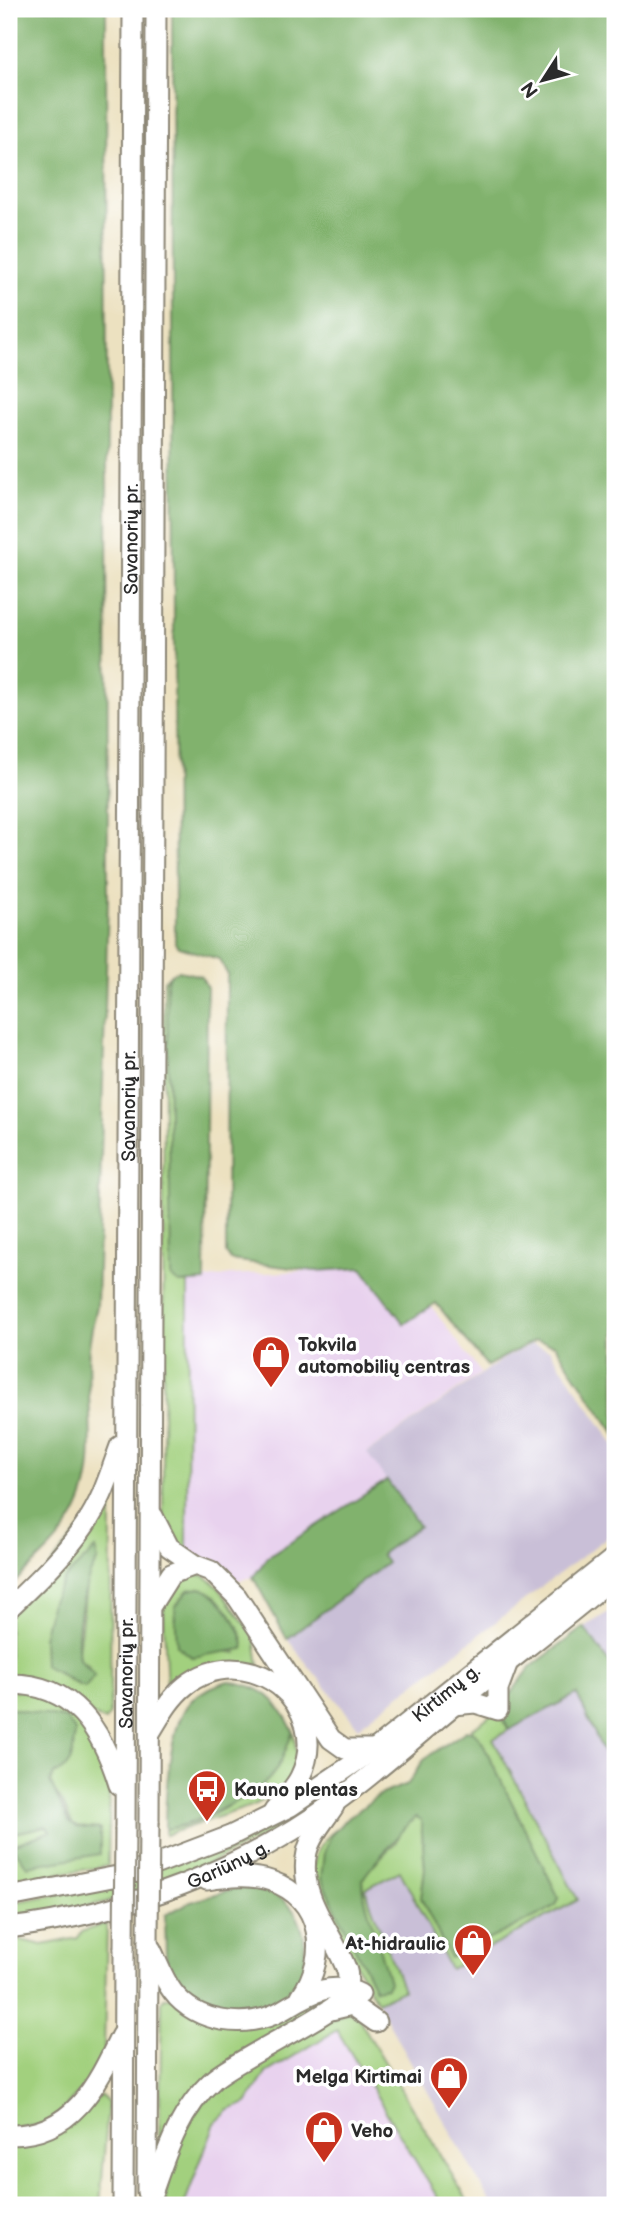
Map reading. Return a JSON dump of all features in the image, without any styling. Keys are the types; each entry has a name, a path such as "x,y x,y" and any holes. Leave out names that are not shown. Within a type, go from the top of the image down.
{"highway":[{"name":"Savanorių pr.","path":"123,2205 133,9"},
{"name":"Savanorių pr.","path":"148,2205 156,9"},
{"path":"9,1608 69,1546 86,1524 103,1491 126,1432"},
{"path":"150,1510 169,1547 195,1565 211,1571 228,1585 331,1739 345,1749 375,1749"},
{"name":"Kirtimų g.","path":"267,1818 321,1788 375,1749 615,1557"},
{"path":"150,1609 171,1573 195,1565"},
{"name":"Kirtimų g.","path":"417,1735 508,1662 607,1589 615,1576"},
{"path":"254,1622 269,1677"},
{"path":"453,1706 475,1703 498,1710 498,1689 508,1662"},
{"path":"149,1734 173,1697 209,1672 240,1668 269,1677 286,1692 299,1710 306,1745 300,1778 267,1818"},
{"path":"9,1684 48,1691 84,1714 108,1750 125,1806"},
{"name":"Gariūnų g.","path":"9,1928 135,1903 186,1884 250,1854 338,1800 417,1735"},
{"path":"338,1800 313,1839 306,1862 311,1892 325,1931 351,1985"},
{"name":"Gariūnų g.","path":"15,1894 133,1873 267,1818"},
{"path":"186,1884 226,1877 260,1878 285,1887 325,1931"},
{"path":"301,1996 317,1970 319,1957 317,1933 310,1914"},
{"path":"148,1941 174,1994 189,2008 204,2015 253,2021 280,2011 301,1996 351,1985"},
{"path":"148,2205 177,2127 191,2104 214,2080 265,2046 339,2003 351,1985"},
{"path":"328,2011 352,2005 376,2022"},
{"path":"9,2135 43,2131 63,2120 84,2103 99,2080 124,2028"}],"shaded area":[{"path":"362,1268 404,1324 431,1306 481,1373 368,1452 387,1480 269,1557 253,1577 233,1582 187,1552 188,1283 230,1275"},
{"path":"532,1344 550,1350 615,1446 615,1531 358,1727 287,1639 387,1563 380,1554 419,1526 367,1453 503,1359"},
{"path":"615,1609 615,1671 584,1627"},
{"path":"577,1694 615,1778 615,2205 492,2205 377,2002 403,1989 365,1889 400,1870 578,1900 493,1739"},
{"path":"337,2029 442,2205 184,2205 215,2123 229,2110 247,2102 266,2073"}],"green space":[{"path":"9,9 106,9 108,898 97,1306 89,1348 91,1437 87,1481 81,1502 65,1531 9,1588"},
{"path":"172,9 615,9 615,1434 555,1345 536,1340 487,1366 436,1303 404,1324 362,1268 315,1271 231,1260 226,1253 227,973 219,959 178,947 175,943"},
{"path":"179,971 201,976 207,987 205,1281 179,1283 171,1277 167,981 171,974"},
{"path":"171,974 167,981 179,1283 188,1283 187,1552 176,1546 163,1523 164,981"},
{"path":"387,1480 419,1526 381,1554 387,1563 287,1639 253,1577 268,1557"},
{"path":"111,1492 110,1714 105,1721 9,1677 9,1615","holes":["88,1557 98,1560 87,1578 78,1652 79,1659 89,1666 79,1686 44,1665 75,1570"]},
{"path":"95,1549 98,1560 84,1593 78,1636 79,1659 95,1675 85,1688 44,1665 43,1638 52,1601 64,1579"},
{"path":"184,1572 205,1576 219,1588 255,1638 259,1665 167,1692 163,1597","holes":["199,1588 217,1599 237,1653 223,1651 193,1657 177,1646 177,1629"]},
{"path":"200,1588 215,1597 230,1613 240,1632 244,1649 192,1657 177,1646 175,1607 188,1590"},
{"path":"584,1627 615,1671 615,1778 577,1694 509,1730 498,1710 531,1667"},
{"path":"228,1681 251,1686 275,1702 293,1731 286,1750 268,1780 248,1795 203,1817 165,1829 170,1762 177,1727 190,1702 212,1687"},
{"path":"21,1690 67,1707 84,1723 96,1740 108,1779 108,1866 9,1881 9,1834 47,1826 100,1854 99,1829 73,1825 50,1781 66,1719 9,1708 9,1691"},
{"path":"9,1708 66,1719 75,1731 69,1762 54,1774 50,1782 69,1822 76,1827 100,1829 100,1854 27,1866 12,1845 51,1831 46,1826 9,1834"},
{"path":"498,1710 509,1730 493,1739 578,1900 450,1969 400,1871 365,1889 403,1990 377,2002 330,1919 313,1876 318,1850 336,1829 332,1834 364,1896 363,1879 366,1872 395,1843 408,1821 416,1817 421,1820 425,1869 422,1890 450,1958 545,1912 558,1898 482,1742 474,1732 469,1731"},
{"path":"293,1731 298,1761 290,1779 280,1792 254,1805 165,1835 165,1829 204,1818 242,1797 273,1766"},
{"path":"466,1731 474,1732 482,1742 559,1898 556,1905 545,1912 450,1958 421,1898 425,1869 421,1820 416,1817 363,1879 364,1896 389,1982 386,1987 375,1989 321,1879 324,1852 332,1834 343,1822 379,1795 408,1784 424,1759"},
{"path":"334,1787 336,1792 255,1841 169,1880 97,1904 9,1918 9,1903 108,1885"},
{"path":"235,1888 258,1890 276,1896 289,1905 298,1918 305,1951 301,1991 250,2016 204,2010 171,1977 166,1958 165,1915 188,1903"},
{"path":"107,1923 104,2050 98,2073 49,2124 9,2129 9,1942 21,1940 43,1945 78,1938 81,1932"},
{"path":"165,1997 315,1997 322,2010 247,2051 159,2146 162,2001"},
{"path":"348,2011 358,2017 470,2205 442,2205 337,2030 266,2073 247,2103 229,2110 215,2123 184,2205 165,2205 171,2164 184,2131 202,2103 225,2081 251,2062"},
{"path":"101,2095 108,2103 100,2205 9,2205 9,2143 70,2126"}],"place":[{"name":"Tokvila automobilių centras","path":"271,1389"},
{"name":"Kauno plentas","path":"207,1823"},
{"name":"At-hidraulic","path":"473,1977"},
{"name":"Melga Kirtimai","path":"449,2110"},
{"name":"Veho","path":"324,2164"}]}
